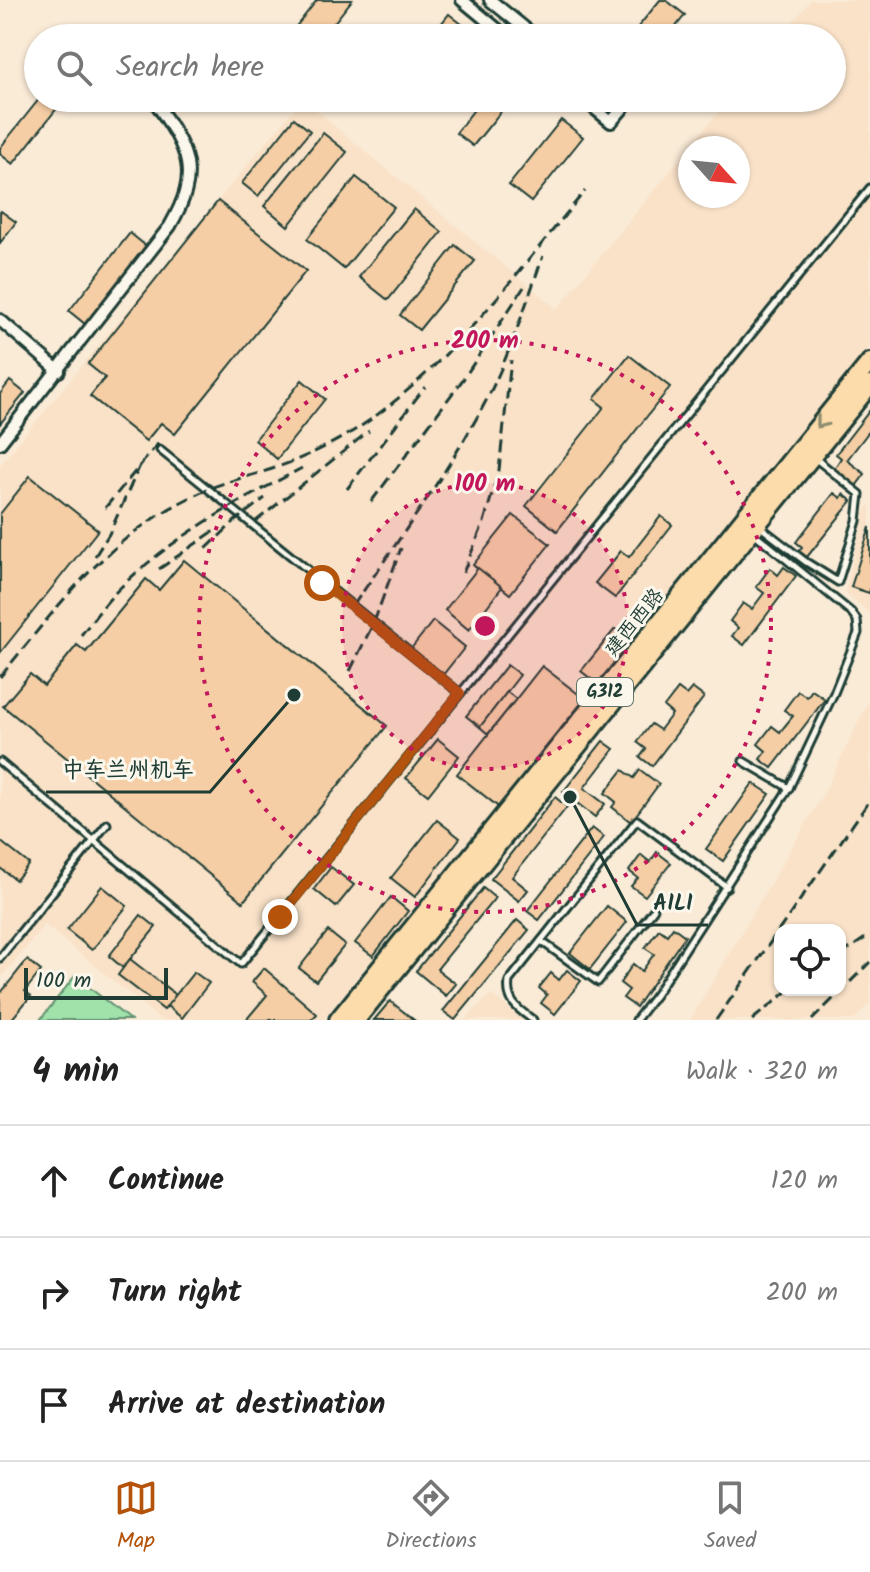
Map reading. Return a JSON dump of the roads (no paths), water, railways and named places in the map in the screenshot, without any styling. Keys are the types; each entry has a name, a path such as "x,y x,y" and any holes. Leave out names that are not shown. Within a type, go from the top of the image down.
{"highway":[{"name":"建西西路","path":"338,1020 870,362"},
{"name":"建西西路","path":"356,1020 870,385"}],"street":[{"path":"462,0 491,24"},
{"path":"490,0 520,24"},
{"path":"0,443 170,226 184,202 190,179 186,153 161,112"},
{"path":"599,112 611,122 620,112"},
{"path":"0,320 59,371"}],"lane":[{"path":"0,762 241,964 870,188"},
{"path":"160,450 460,693"},
{"path":"755,528 838,582 857,521 860,494 812,456"},
{"path":"636,1020 727,887 789,788 834,693 858,633 857,620 851,612 755,528"},
{"path":"743,761 789,788"},
{"path":"533,1020 512,1004 507,992 513,973 637,820 727,887"},
{"path":"0,958 107,824"},
{"path":"541,941 598,982 654,909"}],"railway":[{"path":"0,677 90,571 141,527 204,491 278,467 326,446 370,420 401,396 458,342 585,191"},
{"path":"353,606 440,478 487,399 543,256"},
{"path":"371,502 464,378 526,284"},
{"path":"463,573 484,522 499,470 511,360"},
{"path":"347,489 425,387"},
{"path":"255,522 369,431"},
{"path":"105,508 161,440"},
{"path":"95,556 109,534 141,463"},
{"path":"81,635 116,592 162,552 230,507 302,468"},
{"path":"206,549 265,498"},
{"path":"159,569 214,531"},
{"path":"350,671 374,622 401,548"},
{"path":"716,1020 870,800"},
{"path":"846,951 870,935"},
{"path":"812,1020 870,962"},
{"path":"752,1020 782,996"}],"place":[{"name":"中车兰州机车","path":"294,695"},
{"name":"AILI","path":"570,797"}]}
